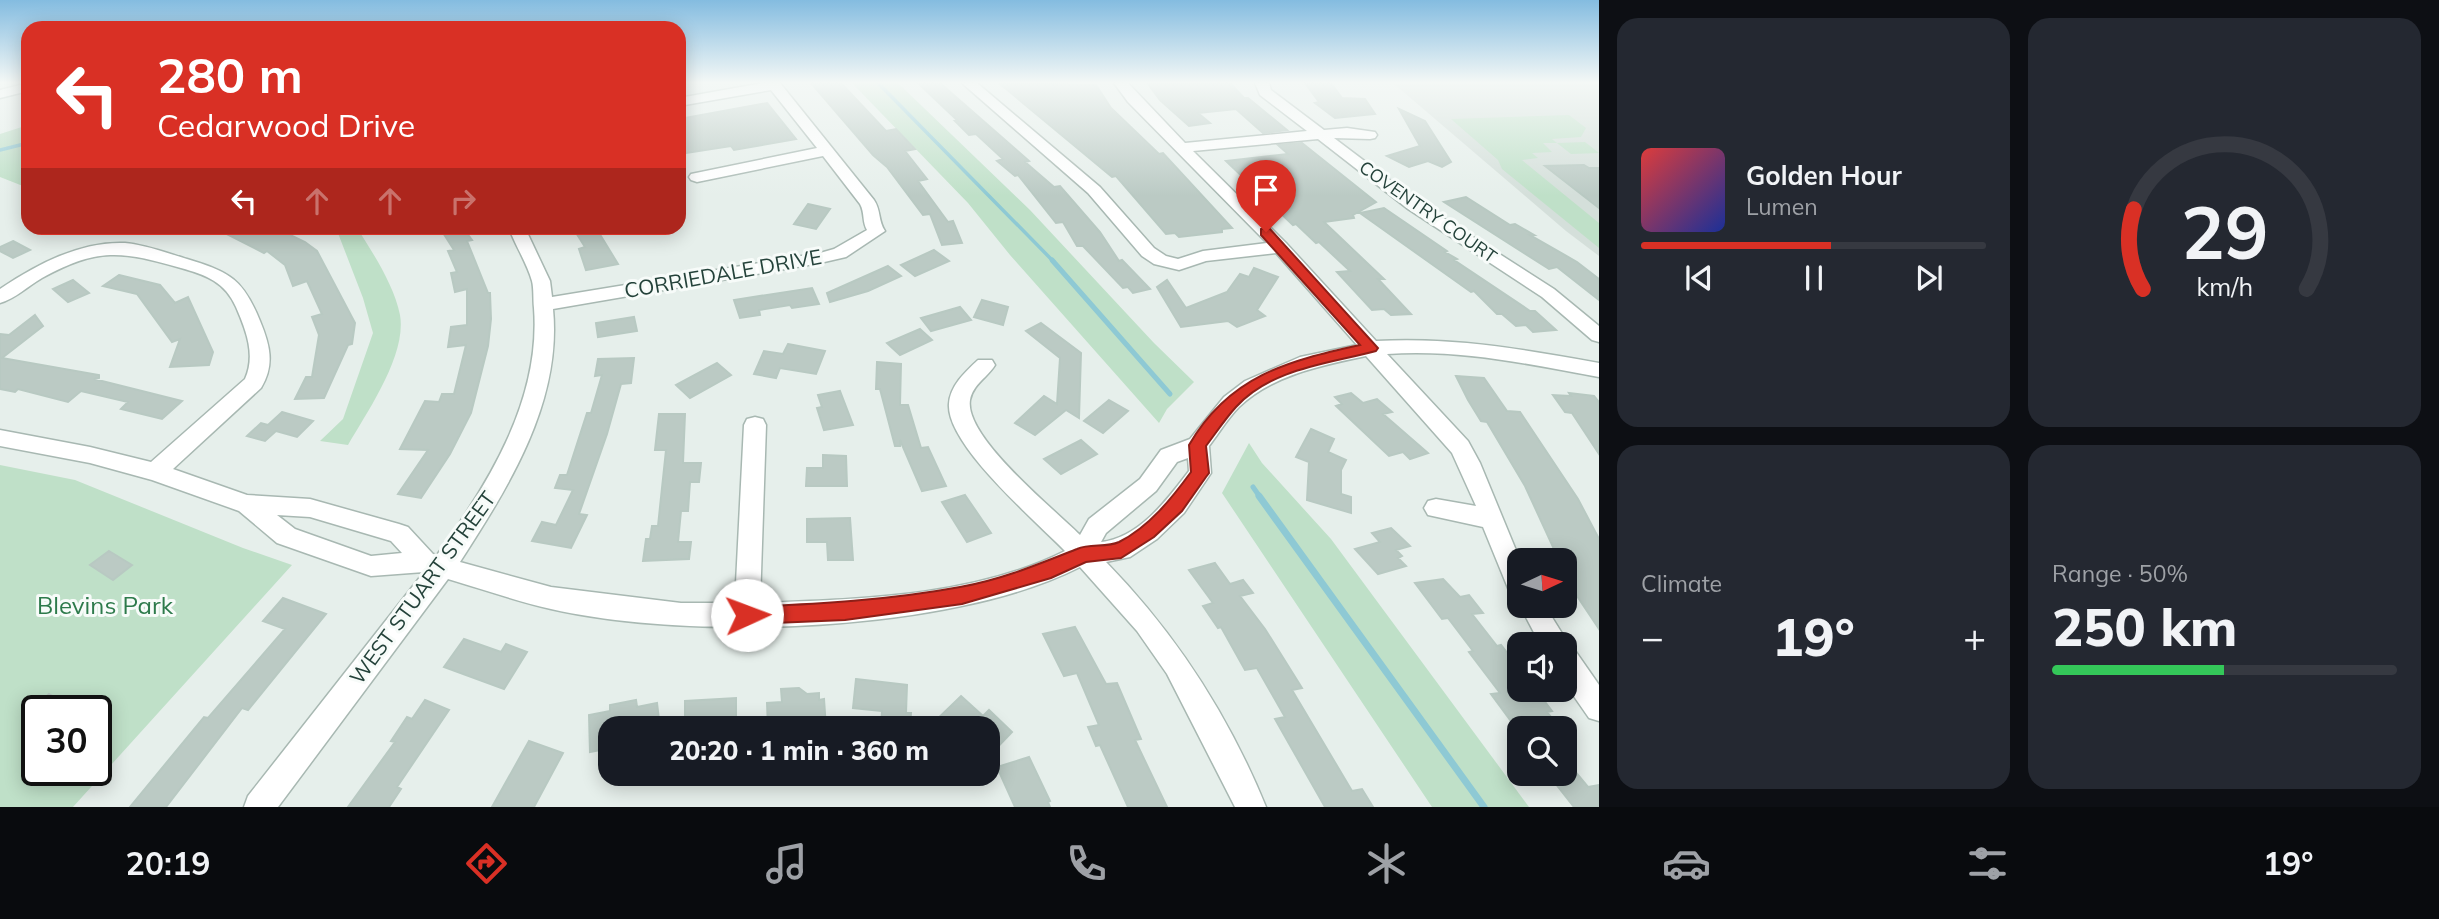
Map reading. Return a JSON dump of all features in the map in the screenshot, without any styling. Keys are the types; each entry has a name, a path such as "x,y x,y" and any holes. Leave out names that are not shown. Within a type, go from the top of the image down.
{"street":[{"name":"CORRIEDALE DRIVE","path":"545,304 820,258 853,247 868,234 877,231 872,225 872,211 803,121"},
{"path":"1013,121 1094,190 1148,252 1160,260 1179,265 1203,256 1280,247"},
{"path":"1155,121 1280,247 1460,447 1473,469 1507,560"},
{"name":"COVENTRY COURT","path":"1302,121 1414,206 1548,293 1599,336"},
{"path":"1182,148 1347,132 1370,135"},
{"path":"697,177 827,151"},
{"name":"WEST STUART STREET","path":"259,807 434,565 499,482 519,439 541,371 545,346 545,304 534,259 521,235"},
{"path":"0,297 52,265 77,256 111,250 143,251 218,274 234,285 261,350 261,368 254,383 155,472"},
{"path":"1083,554 1097,526 1148,485 1169,456 1198,445 1231,402 1252,386 1307,362 1371,348 1457,347 1599,370"},
{"path":"985,365 963,387 959,399 962,419 981,449 1147,624 1176,663 1251,807"},
{"path":"747,615 755,425"},
{"path":"0,438 90,455 155,472 247,504 310,508 399,534 434,565"},
{"path":"247,504 286,536 371,566 434,565 551,597 609,607 681,614 747,615 845,611 962,596 1051,570 1083,554 1121,550 1147,532 1176,506 1200,473 1198,445"},
{"path":"1436,508 1493,519"},
{"path":"1577,677 1599,708"}],"shaded area":[{"path":"1437,121 1599,121 1599,256"}],"green space":[{"path":"888,121 937,121 1030,210 1194,382 1167,409 1159,423 1010,255 968,203"},
{"path":"1453,121 1576,121 1586,128 1581,137 1552,139 1557,143 1543,143 1552,152 1532,153 1538,158 1522,160 1599,223 1599,248 1502,169 1498,160"},
{"path":"21,127 21,185 0,177 0,134"},
{"path":"1585,142 1599,153 1571,154 1557,143"},
{"path":"339,235 361,235 388,281 400,315 401,331 398,348 384,383 348,445 320,441 343,419 373,333 363,298"},
{"path":"1249,443 1262,463 1331,539 1507,777 1507,786 1513,786 1529,807 1432,807 1222,493"},
{"name":"Blevins Park","path":"0,465 75,480 292,565 112,764 112,695 21,695 21,786 92,786 73,807 0,807"}],"building":[{"path":"686,121 781,121 796,139 734,150 731,146 686,153"},
{"path":"843,121 876,121 886,131 896,129 915,149 905,151 927,179 918,181 948,222 953,221 962,243 942,245 930,214 923,215 887,167"},
{"path":"955,121 983,121 1054,187 1060,186 1100,232 1119,261 1122,260 1150,289 1133,293 1128,287 1123,288 1083,246 1077,246 1063,222 1056,223 1018,175 1015,176 997,161 1003,159 976,134 969,135"},
{"path":"1044,121 1124,121 1159,154 1163,153 1232,228 1222,229 1222,232 1179,237 1175,233 1166,234 1116,176 1112,177"},
{"path":"1183,121 1210,123 1189,126"},
{"path":"1249,121 1276,121 1287,130 1263,133"},
{"path":"1406,121 1425,121 1451,162 1442,167 1428,161 1409,167 1387,156 1420,146"},
{"path":"1302,143 1376,202 1353,215 1354,218 1324,222 1384,279 1378,279 1411,314 1391,315 1384,309 1372,310 1337,272 1350,271 1319,242 1316,243 1296,224 1293,225 1226,161 1288,154 1278,145"},
{"path":"1584,165 1599,168 1599,208 1545,166"},
{"path":"1466,197 1510,225 1515,224 1534,235 1530,235 1577,262 1599,279 1599,300 1557,267 1549,269 1444,202"},
{"path":"808,204 830,209 816,229 794,224"},
{"path":"1384,208 1457,259 1454,260 1530,311 1535,311 1556,330 1533,332 1526,325 1516,326 1502,314 1497,314 1474,291 1471,292 1360,213"},
{"path":"229,235 290,235 305,242 317,251 355,323 352,344 348,345 324,398 295,399 306,377 312,377 319,335 312,317 322,314 307,281 293,286 285,265 267,251 264,253"},
{"path":"444,235 468,235 472,240 467,241 490,293 488,346 471,413 450,454 421,498 398,494 428,450 400,449 425,401 439,402 442,394 454,394 466,345 448,347 451,327 467,325 467,289 455,292 451,273 457,272 448,251 454,250"},
{"path":"577,235 600,235 618,264 586,270 579,249 585,247"},
{"path":"13,241 30,250 13,258 0,251 0,247"},
{"path":"934,250 949,261 915,276 901,265"},
{"path":"888,266 901,276 868,291 830,302 827,293"},
{"path":"1254,268 1278,277 1257,310 1265,316 1237,327 1228,321 1181,327 1157,287 1167,280 1186,308 1227,292 1240,274 1249,277"},
{"path":"119,275 160,285 175,303 188,297 213,352 209,365 170,367 180,339 172,342 137,294 103,286"},
{"path":"73,280 89,293 68,302 53,289"},
{"path":"812,288 819,304 759,310 760,315 740,318 734,300"},
{"path":"982,300 1008,307 1003,325 974,317"},
{"path":"960,307 971,320 931,331 921,318"},
{"path":"35,315 43,326 2,358 99,375 99,378 94,379 182,401 162,419 121,409 128,402 81,391 68,402 18,389 15,392 0,389 0,334 9,335"},
{"path":"634,317 637,331 598,337 596,323"},
{"path":"1041,323 1081,353 1079,418 1066,410 1035,435 1015,423 1044,396 1057,404 1060,358 1026,331"},
{"path":"920,329 932,340 900,355 887,343"},
{"path":"788,344 825,351 816,374 780,368 776,378 754,374 764,351 783,354"},
{"path":"634,358 631,383 621,384 579,514 587,515 571,548 532,541 542,522 556,525 573,490 555,488 560,475 567,475 587,413 591,413 602,375 595,376 598,359"},
{"path":"877,362 901,364 900,405 908,405 921,448 928,447 946,486 922,491 900,440 900,446 895,446 880,389 876,389"},
{"path":"717,363 731,375 690,398 676,385"},
{"path":"1456,376 1484,378 1507,411 1520,412 1578,499 1599,539 1599,629 1577,596 1577,548 1553,548 1525,486 1487,422 1481,421"},
{"path":"840,391 853,425 824,430 817,408 822,407 818,395"},
{"path":"1351,393 1363,403 1377,399 1392,412 1383,414 1428,453 1410,459 1403,452 1389,456 1336,406 1342,404 1335,397"},
{"path":"1569,393 1594,396 1599,402 1599,454 1572,413 1565,412 1553,395 1571,396"},
{"path":"1109,400 1128,411 1103,433 1084,421"},
{"path":"282,412 313,421 297,437 276,431 265,441 247,436 261,423 268,425"},
{"path":"659,414 685,414 683,463 701,463 699,482 690,482 688,511 681,511 678,542 691,542 689,559 643,561 646,539 650,539 652,526 658,526 666,450 655,450"},
{"path":"1311,429 1334,439 1328,452 1346,460 1341,470 1341,494 1351,497 1351,513 1307,500 1309,462 1296,457"},
{"path":"1081,440 1097,454 1061,474 1044,459"},
{"path":"823,455 846,456 847,486 806,486 807,468 823,468"},
{"path":"965,495 991,533 967,542 942,502"},
{"path":"850,518 853,560 828,560 827,542 807,542 807,519"},
{"path":"1391,528 1410,546 1396,550 1402,556 1398,558 1406,566 1378,574 1355,549 1380,542 1372,533"},
{"path":"109,551 132,565 113,580 90,565"},
{"path":"1215,563 1230,584 1243,580 1253,593 1240,596 1265,629 1302,688 1292,690 1352,791 1362,789 1373,807 1325,807 1275,719 1285,717 1257,668 1245,670 1221,627 1218,628 1203,606 1213,603 1189,570"},
{"path":"1443,579 1460,597 1469,595 1483,613 1472,614 1497,646 1501,645 1507,653 1507,702 1545,702 1552,711 1547,712 1550,716 1507,716 1491,694 1500,693 1469,652 1473,651 1448,618 1442,619 1415,583"},
{"path":"283,598 326,614 248,710 242,708 166,807 130,807 204,717 208,718 285,629 263,621"},
{"path":"1075,627 1106,684 1117,683 1141,739 1135,740 1167,807 1128,807 1100,745 1096,746 1088,727 1099,725 1077,673 1064,676 1043,634"},
{"path":"464,639 501,652 506,644 527,652 504,689 444,667"},
{"path":"856,679 907,685 906,713 911,713 911,716 882,716 882,711 853,708"},
{"path":"799,688 807,694 819,693 819,700 824,699 825,716 768,716 767,703 782,702 781,689"},
{"path":"961,696 983,716 940,716"},
{"path":"736,698 736,716 685,716 685,701"},
{"path":"425,700 449,710 397,787 401,789 389,807 348,807 395,742 391,741 407,717 412,719"},
{"path":"636,700 637,707 657,703 659,716 598,716 598,750 590,752 589,715 610,711 610,705"},
{"path":"989,710 995,716 983,716"},
{"path":"1000,721 1012,732 1000,745"},
{"path":"529,741 563,753 534,807 492,807"},
{"path":"1029,757 1050,801 1050,807 1015,807 1000,774 1000,766"},
{"path":"1577,774 1588,787 1599,785 1599,807 1574,807 1557,786 1577,786"}],"waterway":[{"path":"915,121 1054,262"},
{"path":"0,150 21,145"},
{"path":"1052,260 1170,394"},
{"path":"1253,487 1260,497"},
{"path":"1259,496 1484,807"}],"route":[{"path":"747,615 845,611 962,596 1051,570 1083,554 1121,550 1147,532 1176,506 1200,473 1198,445 1231,402 1252,386 1278,372 1307,362 1371,348 1266,232"}]}
